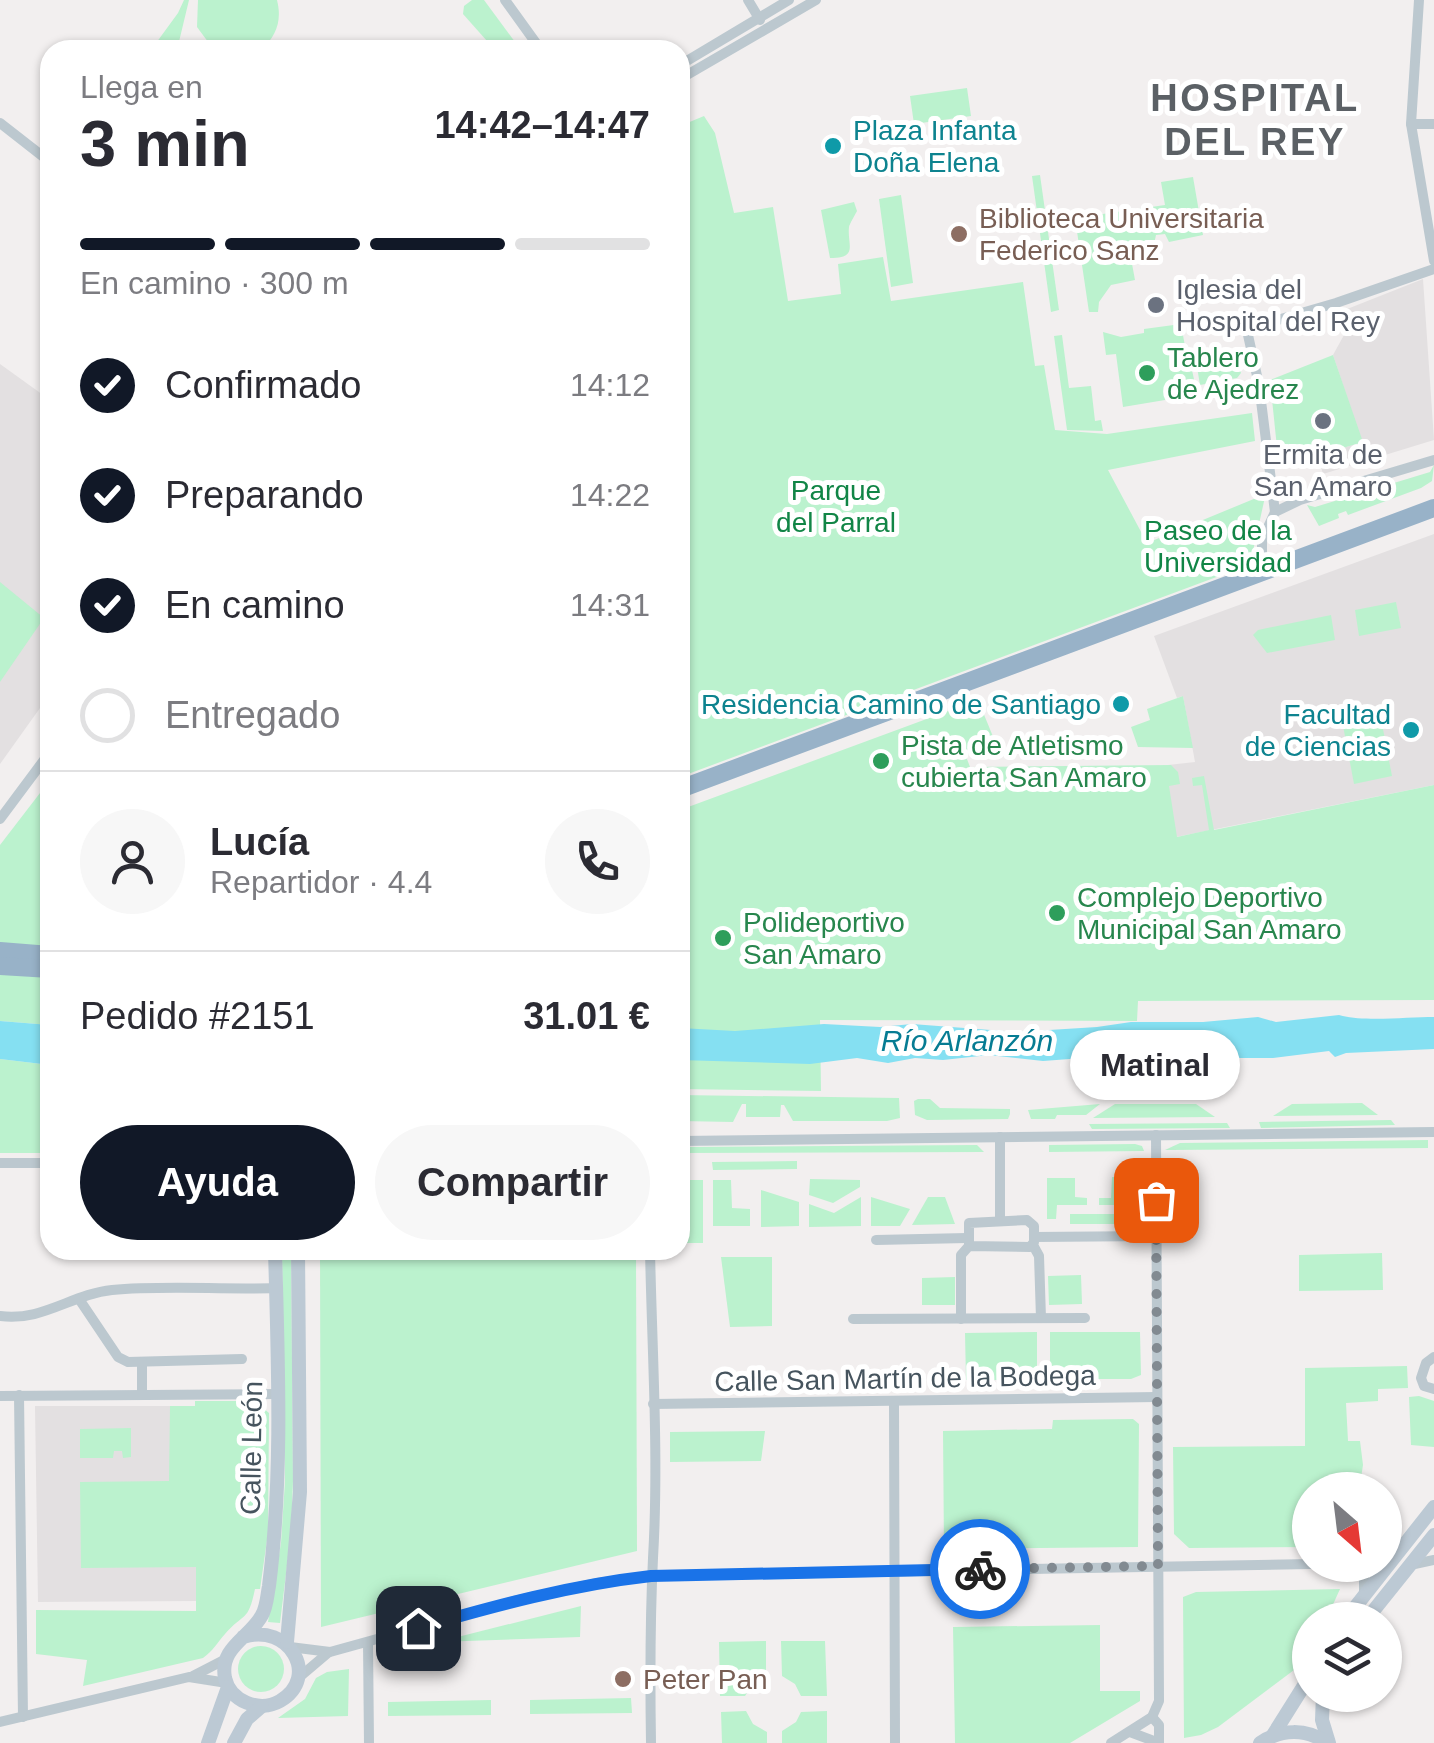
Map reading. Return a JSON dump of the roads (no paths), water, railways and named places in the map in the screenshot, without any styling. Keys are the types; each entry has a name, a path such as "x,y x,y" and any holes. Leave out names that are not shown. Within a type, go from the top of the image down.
{"highway":[{"path":"690,785 1434,508"},
{"path":"0,951 40,954"},
{"path":"0,966 40,968"}],"main road":[{"name":"Calle León","path":"243,1637 261,1618 267,1599 276,1521 275,1260"},
{"name":"Calle León","path":"289,1645 300,1492 298,1260"},
{"path":"1402,1545 1434,1507"},
{"path":"1380,1602 1434,1535"},
{"path":"1358,1602 1373,1582"},
{"path":"208,1743 228,1685 226,1658 243,1637 270,1634 289,1645 296,1657 296,1680 284,1698 262,1706 247,1719 234,1743"},
{"path":"228,1685 237,1697 262,1706"},
{"path":"1267,1739 1292,1702"},
{"path":"1322,1712 1328,1743"},
{"path":"1267,1739 1294,1731 1328,1743"}],"street":[{"path":"504,0 534,40"},
{"path":"748,0 762,23"},
{"path":"690,73 790,0"},
{"path":"690,60 816,0"},
{"path":"1420,0 1411,124 1434,261"},
{"path":"0,123 40,154"},
{"path":"1411,124 1434,124"},
{"path":"1262,572 1262,540 1274,512 1250,328 1336,304 1434,269"},
{"path":"1274,512 1300,500 1434,460"},
{"path":"0,818 40,765"},
{"path":"690,1142 1434,1132"},
{"path":"1110,1743 1152,1717 1158,1701 1156,1135"},
{"path":"1000,1137 1000,1220"},
{"path":"0,1164 40,1163"},
{"path":"961,1319 961,1255 968,1242 969,1223 1000,1220 1031,1222 1039,1256 1041,1318"},
{"path":"876,1240 1027,1248 1033,1241 1156,1236"},
{"path":"650,1260 651,1743"},
{"path":"0,1316 40,1315 109,1290 276,1288"},
{"path":"79,1299 118,1357 128,1362 242,1359"},
{"path":"854,1319 1085,1318"},
{"path":"1434,1357 1426,1363 1421,1378 1424,1386 1434,1389"},
{"path":"142,1362 142,1393"},
{"path":"0,1396 277,1394"},
{"path":"19,1395 23,1716"},
{"name":"Calle San Martín de la Bodega","path":"653,1404 1157,1398"},
{"path":"894,1401 896,1743"},
{"path":"1409,1565 1434,1560"},
{"path":"289,1645 330,1652 514,1601 651,1576 1292,1564"},
{"path":"1363,1595 1366,1582"},
{"path":"368,1642 369,1743"},
{"path":"296,1680 330,1652"},
{"path":"0,1722 192,1677 226,1658"},
{"path":"192,1677 228,1685"},
{"path":"1130,1732 1159,1743 1159,1724 1152,1717"}],"water":[{"name":"Río Arlanzón","path":"1339,1015 1372,1019 1434,1017 1434,1049 1346,1053 1335,1057 1329,1051 1273,1058 1133,1055 1114,1060 1043,1061 989,1055 888,1063 857,1058 810,1064 690,1060 690,1029 735,1031 824,1024 912,1024 1017,1032 1258,1017 1276,1022"},
{"path":"0,1021 40,1024 40,1064 0,1059"}],"place":[{"name":"Plaza Infanta Doña Elena","path":"833,146"},
{"name":"Biblioteca Universitaria Federico Sanz","path":"959,234"},
{"name":"Iglesia del Hospital del Rey","path":"1156,305"},
{"name":"Tablero de Ajedrez","path":"1147,373"},
{"name":"Ermita de San Amaro","path":"1323,421"},
{"name":"Residencia Camino de Santiago","path":"1121,704"},
{"name":"Facultad de Ciencias","path":"1411,730"},
{"name":"Pista de Atletismo cubierta San Amaro","path":"881,761"},
{"name":"Complejo Deportivo Municipal San Amaro","path":"1057,913"},
{"name":"Polideportivo San Amaro","path":"723,938"},
{"name":"Matinal","path":"1156,1200"},
{"name":"Peter Pan","path":"623,1679"}],"district":[{"name":"HOSPITAL DEL REY","path":"1255,120"}],"park label":[{"name":"Parque del Parral","path":"836,506"},
{"name":"Paseo de la Universidad","path":"1218,546"}]}
